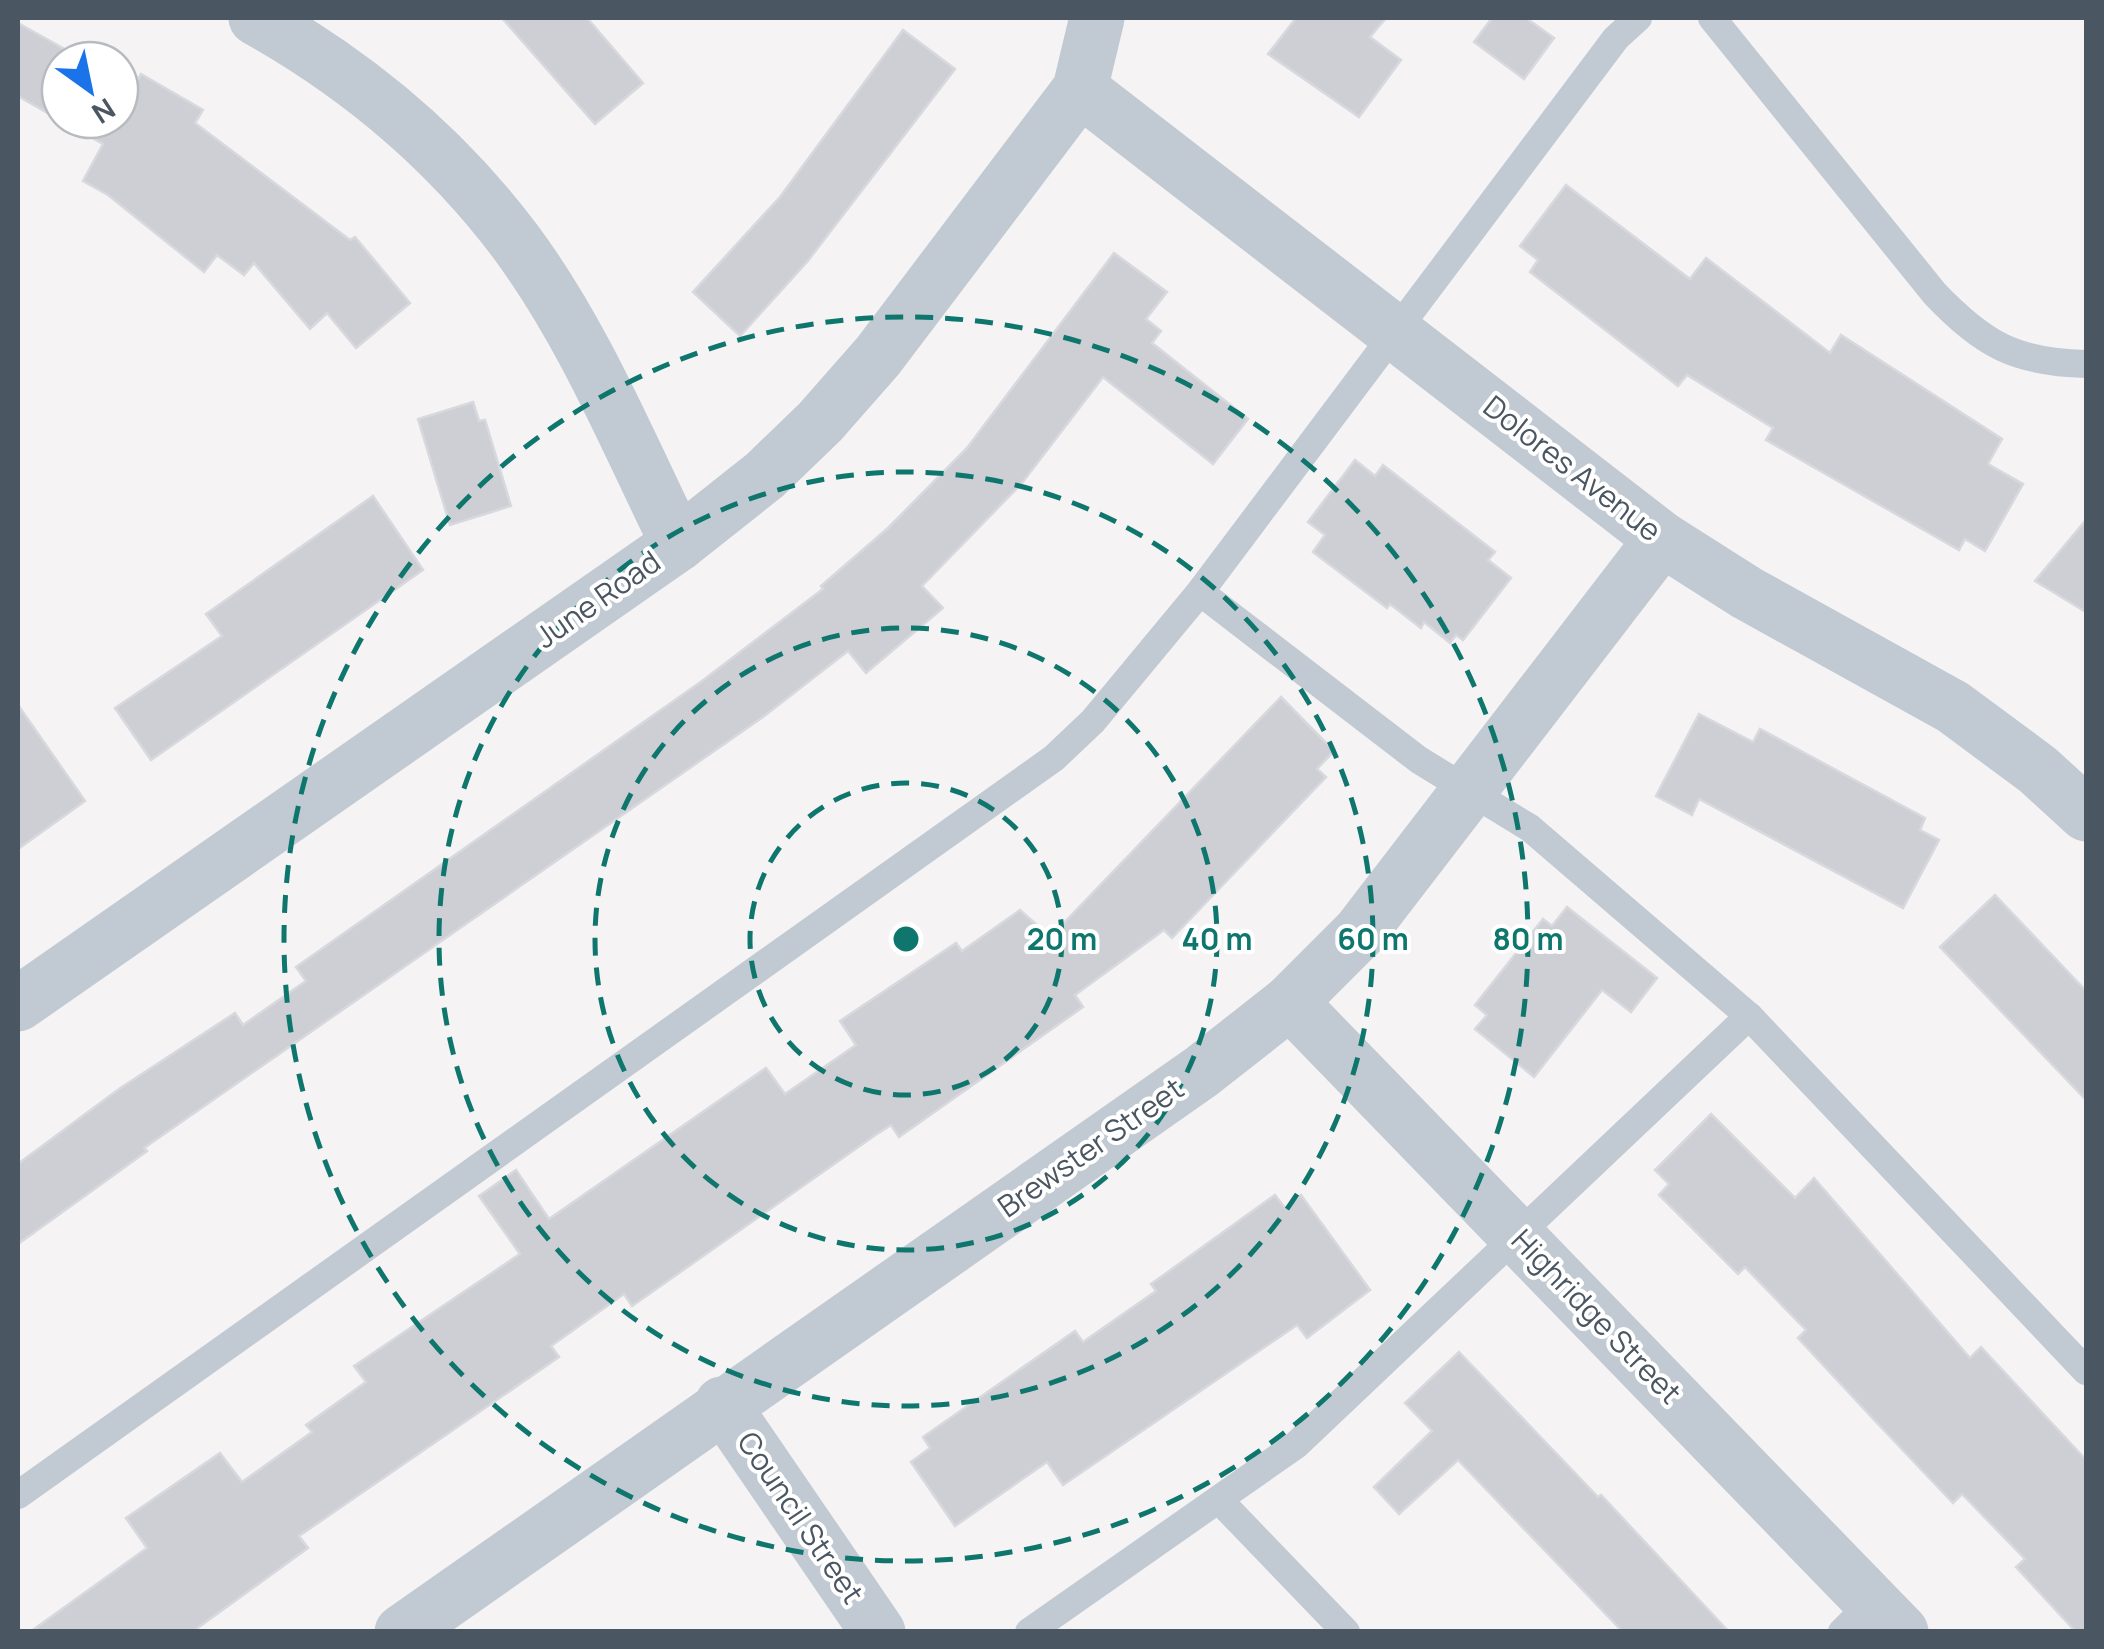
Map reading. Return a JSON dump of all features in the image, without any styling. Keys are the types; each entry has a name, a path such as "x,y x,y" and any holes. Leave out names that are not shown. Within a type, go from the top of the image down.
{"street":[{"path":"256,18 314,50 398,114 471,188 516,242 577,339 678,544"},
{"path":"1080,89 1096,18"},
{"name":"June Road","path":"18,1004 678,544 766,475 878,356 1080,89"},
{"name":"Dolores Avenue","path":"1080,89 1662,539 1763,603 1953,706 2038,770 2086,814"},
{"name":"Brewster Street","path":"402,1632 722,1404 1202,1072 1290,1002 1360,932 1662,539"},
{"name":"Highridge Street","path":"1290,1002 1518,1237 1871,1622"},
{"name":"Council Street","path":"722,1404 878,1632"}],"lane":[{"path":"18,1494 1054,758 1093,721 1200,592 1616,38 1638,18"},
{"path":"1712,18 1935,294 1970,330 2008,352 2040,362 2086,364"},
{"path":"1200,592 1470,793 1530,828 1749,1016 2086,1371"},
{"path":"1029,1632 1296,1446 1749,1016"},
{"path":"1219,1500 1346,1632"}],"building":[{"path":"502,18 587,18 643,83 595,124"},
{"path":"1296,18 1386,18 1370,37 1401,60 1359,117 1268,54"},
{"path":"1492,18 1526,18 1554,38 1524,79 1474,42"},
{"path":"18,23 48,40 40,40 40,109 18,96"},
{"path":"903,30 955,69 807,262 740,336 693,292 780,197"},
{"path":"140,76 203,110 195,123 350,240 355,237 410,303 356,348 327,313 310,329 254,263 244,275 217,255 204,272 108,195 83,181 103,144 96,140 140,140"},
{"path":"1566,185 1690,279 1706,258 1830,353 1841,335 2002,439 1988,464 2023,484 1985,551 1965,539 1959,550 1766,440 1773,428 1687,375 1678,386 1530,272 1538,260 1520,246"},
{"path":"1114,253 1167,292 1146,319 1161,331 1152,343 1248,419 1213,464 1103,377 1022,483 922,586 943,608 866,673 848,651 763,717 144,1148 147,1151 18,1244 18,1164 119,1089 235,1013 243,1025 306,981 296,967 702,681 823,589 821,586 888,528 967,448"},
{"path":"473,402 479,421 485,420 511,506 450,525 418,419"},
{"path":"1355,460 1375,476 1383,465 1495,552 1488,560 1511,578 1463,640 1456,635 1450,643 1424,622 1421,628 1390,604 1387,608 1313,552 1325,535 1308,522"},
{"path":"373,496 423,570 151,760 115,708 222,636 206,614"},
{"path":"2086,520 2086,612 2035,581"},
{"path":"1281,697 1334,751 1317,769 1326,777 1172,938 1164,930 1075,995 1083,1007 899,1137 891,1125 874,1136 632,1306 624,1294 551,1346 559,1357 299,1536 308,1548 192,1632 30,1632 147,1548 126,1518 220,1453 242,1482 312,1432 306,1425 366,1382 354,1366 520,1254 479,1196 516,1170 549,1219 766,1068 785,1094 856,1045 840,1021 956,943 962,951 1020,910 1046,933 1054,926 1057,930"},
{"path":"18,705 85,801 18,849"},
{"path":"1699,714 1753,742 1760,729 1925,818 1920,830 1939,840 1903,908 1699,799 1692,815 1656,796"},
{"path":"1995,895 2086,991 2086,1100 1940,947"},
{"path":"1567,907 1657,978 1631,1012 1602,990 1534,1077 1475,1029 1487,1015 1475,1005 1543,919 1552,926"},
{"path":"1711,1114 1795,1198 1814,1178 1970,1358 1981,1347 2086,1460 2086,1632 2076,1632 2016,1567 2025,1559 1962,1494 1953,1503 1877,1423 1798,1338 1806,1330 1745,1267 1738,1274 1659,1195 1669,1184 1655,1170"},
{"path":"1275,1195 1285,1208 1301,1195 1370,1290 1307,1338 1297,1325 1063,1485 1047,1462 955,1526 911,1462 930,1448 923,1437 1075,1331 1083,1342 1156,1291 1151,1284"},
{"path":"1459,1352 1729,1632 1623,1632 1458,1460 1399,1514 1374,1487 1432,1431 1405,1403"}]}
